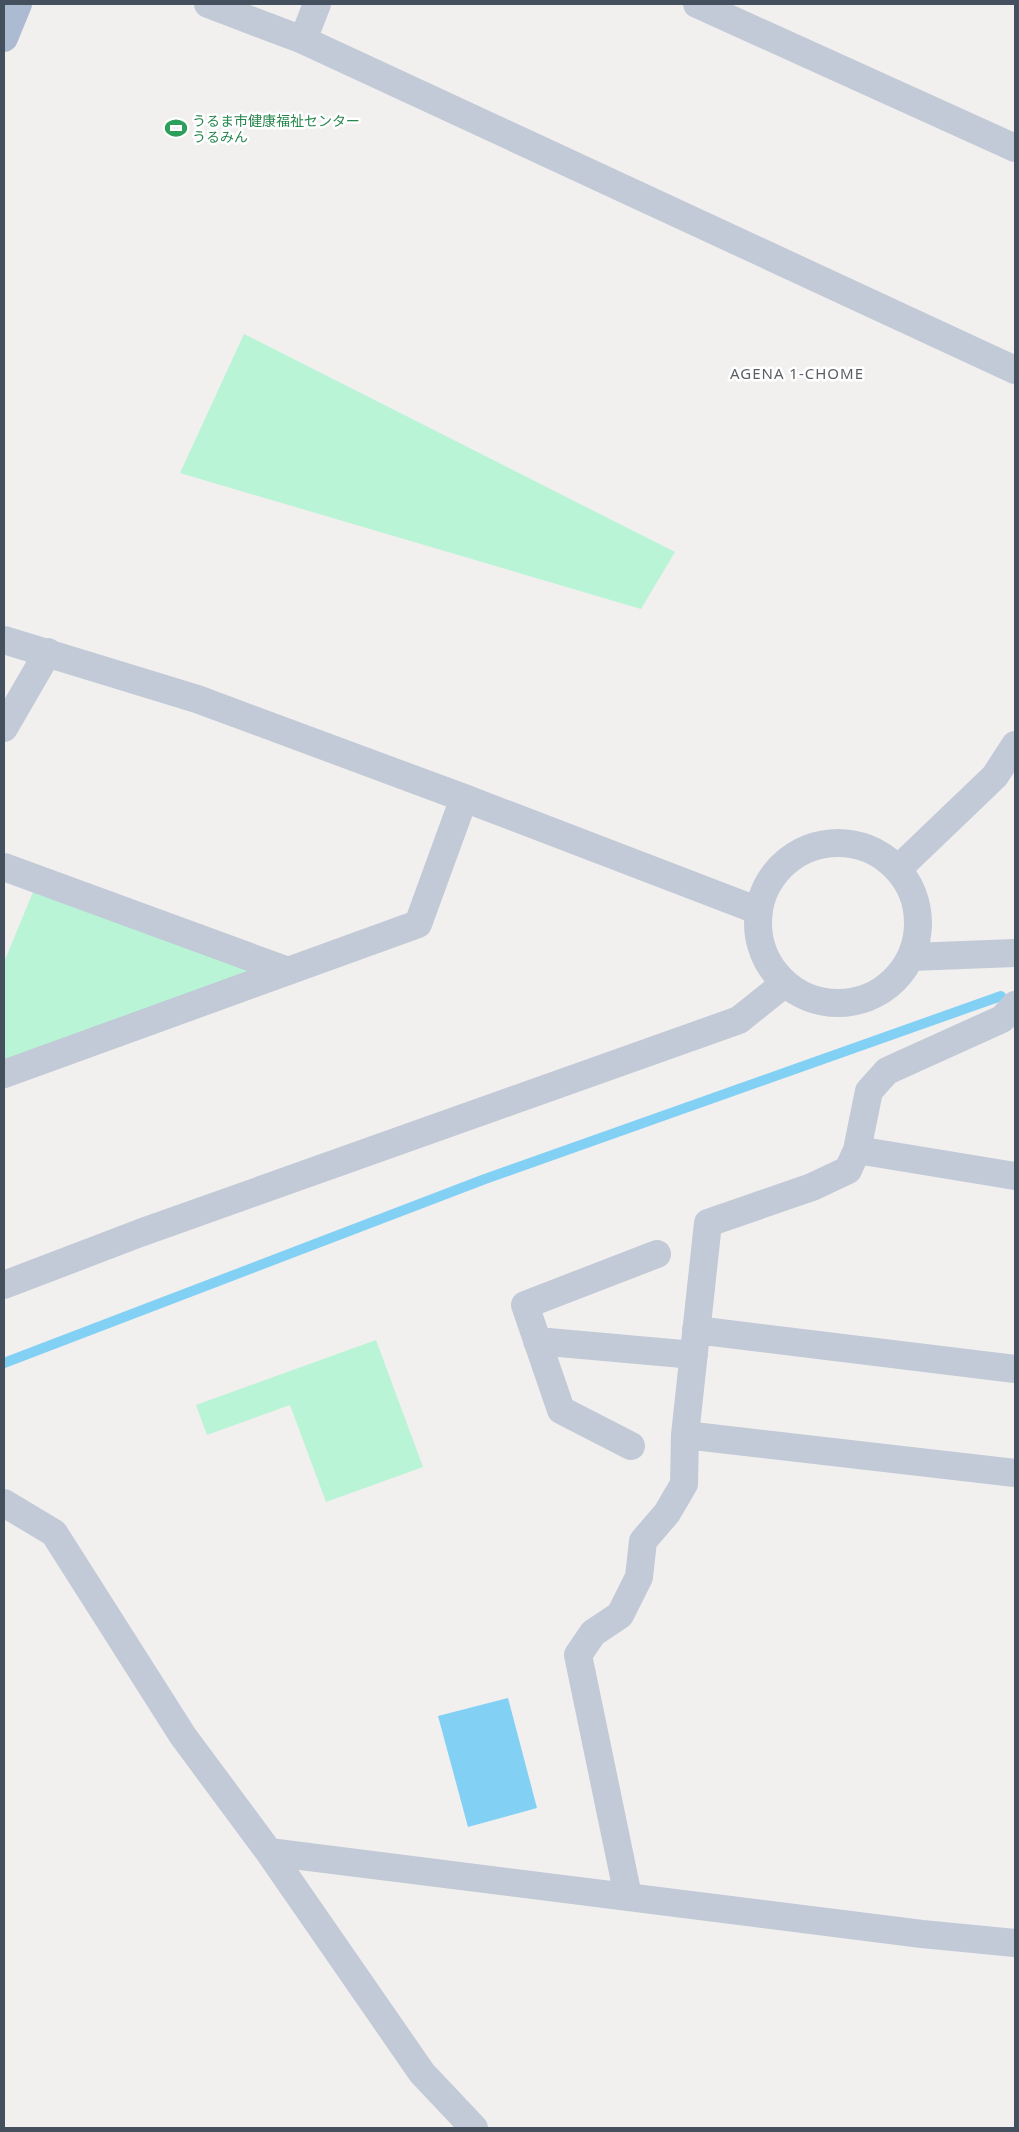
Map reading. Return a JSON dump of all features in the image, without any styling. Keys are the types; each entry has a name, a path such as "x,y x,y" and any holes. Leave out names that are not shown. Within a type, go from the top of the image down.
{"main road":[{"path":"4,38 18,4"}],"street":[{"path":"208,4 303,40 1015,370"},
{"path":"303,40 317,4"},
{"path":"697,4 1015,148"},
{"path":"4,640 197,699 464,798 759,911"},
{"path":"4,728 48,652"},
{"path":"898,869 995,776 1015,745"},
{"path":"4,1074 418,924 464,798"},
{"path":"828,843 854,844 878,853 898,869 911,889 918,912 918,935 911,957 897,978 878,993 854,1001 829,1002 805,996 785,983 768,962 759,937 759,911 767,886 782,865 803,851 828,843"},
{"path":"4,867 288,971"},
{"path":"911,957 1015,953"},
{"path":"4,1286 140,1233 739,1020 785,983"},
{"path":"628,1896 578,1655 593,1633 620,1615 639,1577 643,1542 667,1513 684,1484 686,1434 708,1223 812,1187 848,1170 857,1150 869,1091 887,1071 1002,1019 1015,1005"},
{"path":"857,1150 1015,1176"},
{"path":"631,1446 561,1410 525,1305 657,1254"},
{"path":"537,1341 695,1343 1015,1369"},
{"path":"686,1434 1015,1473"},
{"path":"4,1503 54,1533 183,1736 269,1852 422,2073 474,2128"},
{"path":"269,1852 922,1934 1015,1943"}],"green space":[{"path":"244,334 675,552 641,609 180,473"},
{"path":"38,880 288,971 4,1074 4,962"},
{"path":"376,1340 423,1467 326,1502 290,1405 207,1435 196,1405"}],"water":[{"path":"508,1698 537,1808 468,1827 438,1716"}],"waterway":[{"path":"4,1363 485,1179 1001,996"}],"place":[{"name":"うるま市健康福祉センター うるみん","path":"176,128"}],"district":[{"name":"AGENA 1-CHOME","path":"797,373"}]}
